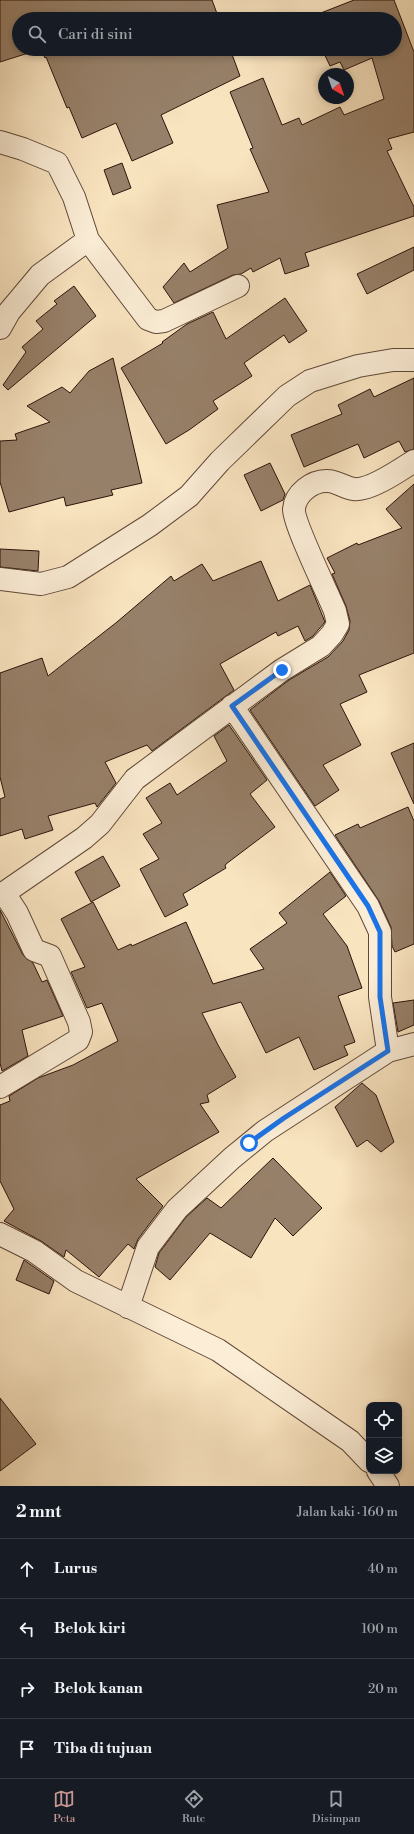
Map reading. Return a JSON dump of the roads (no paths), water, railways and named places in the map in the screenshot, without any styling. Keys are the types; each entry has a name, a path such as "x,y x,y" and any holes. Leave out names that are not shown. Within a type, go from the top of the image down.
{"street":[{"path":"0,142 23,149 57,163 74,197 88,240 148,319 156,322 164,320 238,286"},
{"path":"0,328 9,312 40,275 88,240"},
{"path":"0,579 41,584 68,577 150,524 189,496 220,461 287,396 304,385 358,366 393,360 414,360"},
{"path":"0,1087 78,1040 81,1032 50,956 34,950 17,913 6,896 7,891 84,838 100,824 135,779 282,670 321,646 332,634 338,624 335,611 294,511 298,496 312,484 328,481 356,489 372,486 414,461"},
{"path":"232,706 368,906 375,919 380,932 380,997 388,1051"},
{"path":"128,1307 148,1247 177,1209 232,1158 265,1131 388,1051 414,1044"},
{"path":"0,1234 34,1252 76,1281 218,1350 350,1441 366,1458"},
{"path":"380,1474 388,1486"}]}
